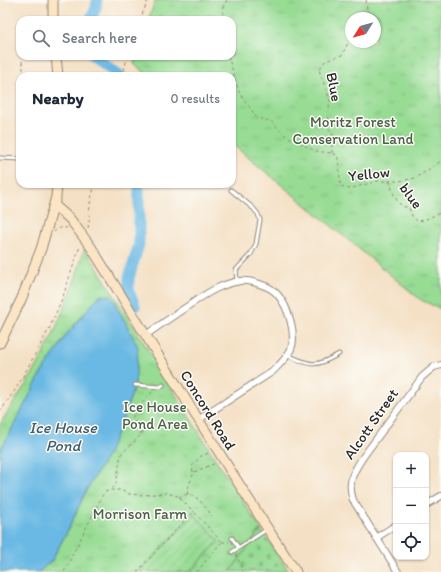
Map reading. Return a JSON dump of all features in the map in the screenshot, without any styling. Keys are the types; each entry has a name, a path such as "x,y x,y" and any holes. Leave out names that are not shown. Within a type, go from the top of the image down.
{"street":[{"path":"52,0 53,16"},
{"path":"56,60 58,72"},
{"path":"0,342 21,300 41,249 54,205 57,188"},
{"name":"Concord Road","path":"54,205 70,219 84,237 198,420 296,572"},
{"path":"146,335 211,291 223,285 242,281 259,283 277,293 286,308 292,325 293,338 287,355 272,372 198,420"},
{"name":"Alcott Street","path":"398,572 356,505 352,496 350,485 353,473 363,457 422,377 434,367 441,365"},
{"path":"429,502 441,496"},
{"path":"376,538 393,527"}],"lane":[{"path":"0,158 16,159"},
{"path":"231,190 253,208 258,214 260,220 256,244 252,254 236,270 237,282"},
{"path":"287,355 306,363 321,364 339,354"},
{"path":"135,385 160,387 163,385"},
{"path":"233,551 267,529"},
{"path":"232,538 238,548"}],"path":[{"path":"142,16 148,0"},
{"path":"223,16 223,7 227,0"},
{"path":"366,0 368,12"},
{"name":"Blue","path":"332,153 332,144 335,137 329,129 328,115 330,100 319,70 325,61 342,55 346,48"},
{"path":"123,72 127,60"},
{"name":"Yellow","path":"229,60 233,72"},
{"path":"22,61 23,72"},
{"name":"Yellow","path":"236,82 239,92 257,118 271,121 283,134 315,151 337,155 341,186 349,189 378,181 399,181 416,178 441,161"},
{"name":"blue","path":"390,181 391,190 396,199 402,206 409,208 412,216 418,221 423,221 435,214 441,213"},
{"path":"90,203 94,188"},
{"path":"52,235 56,229 61,227 70,230"},
{"path":"0,412 17,387 49,329 62,299 77,254"},
{"path":"141,435 133,414 157,386"},
{"path":"111,490 116,484 121,454 149,426 153,430"},
{"path":"188,494 187,491 194,472 192,466 201,456 212,450"},
{"path":"194,472 219,461"},
{"path":"64,572 102,496 105,492 111,490 120,490 129,494 144,495 166,493 179,497 222,542 212,552 197,572"},
{"path":"179,497 188,494 195,497 212,516"},
{"path":"138,572 194,512"},
{"path":"233,551 243,572"}],"green space":[{"name":"Moritz Forest Conservation Land","path":"156,0 441,0 441,309 421,300 236,147 236,72 144,72 134,64 135,60 236,60 236,16 150,16"},
{"name":"Morrison Farm","path":"85,248 218,463 261,529 230,572 38,572 51,562 70,526 85,493 120,426 135,385 125,321 117,308 115,301 99,296 67,334 42,372 0,451 0,424 35,370 52,337 71,291"},
{"path":"194,514 219,541 190,572 139,572"},
{"path":"261,529 289,572 230,572"}],"water":[{"name":"Ice House Pond","path":"109,295 115,301 117,308 138,347 135,385 120,426 107,456 85,493 51,562 38,572 0,572 0,451 42,372 67,334 99,296"}],"waterway":[{"path":"92,16 96,8 97,0"},
{"path":"99,60 115,72"},
{"path":"135,306 129,292 129,278 139,244 139,188"}],"park label":[{"name":"Ice House Pond Area","path":"155,416"}]}
